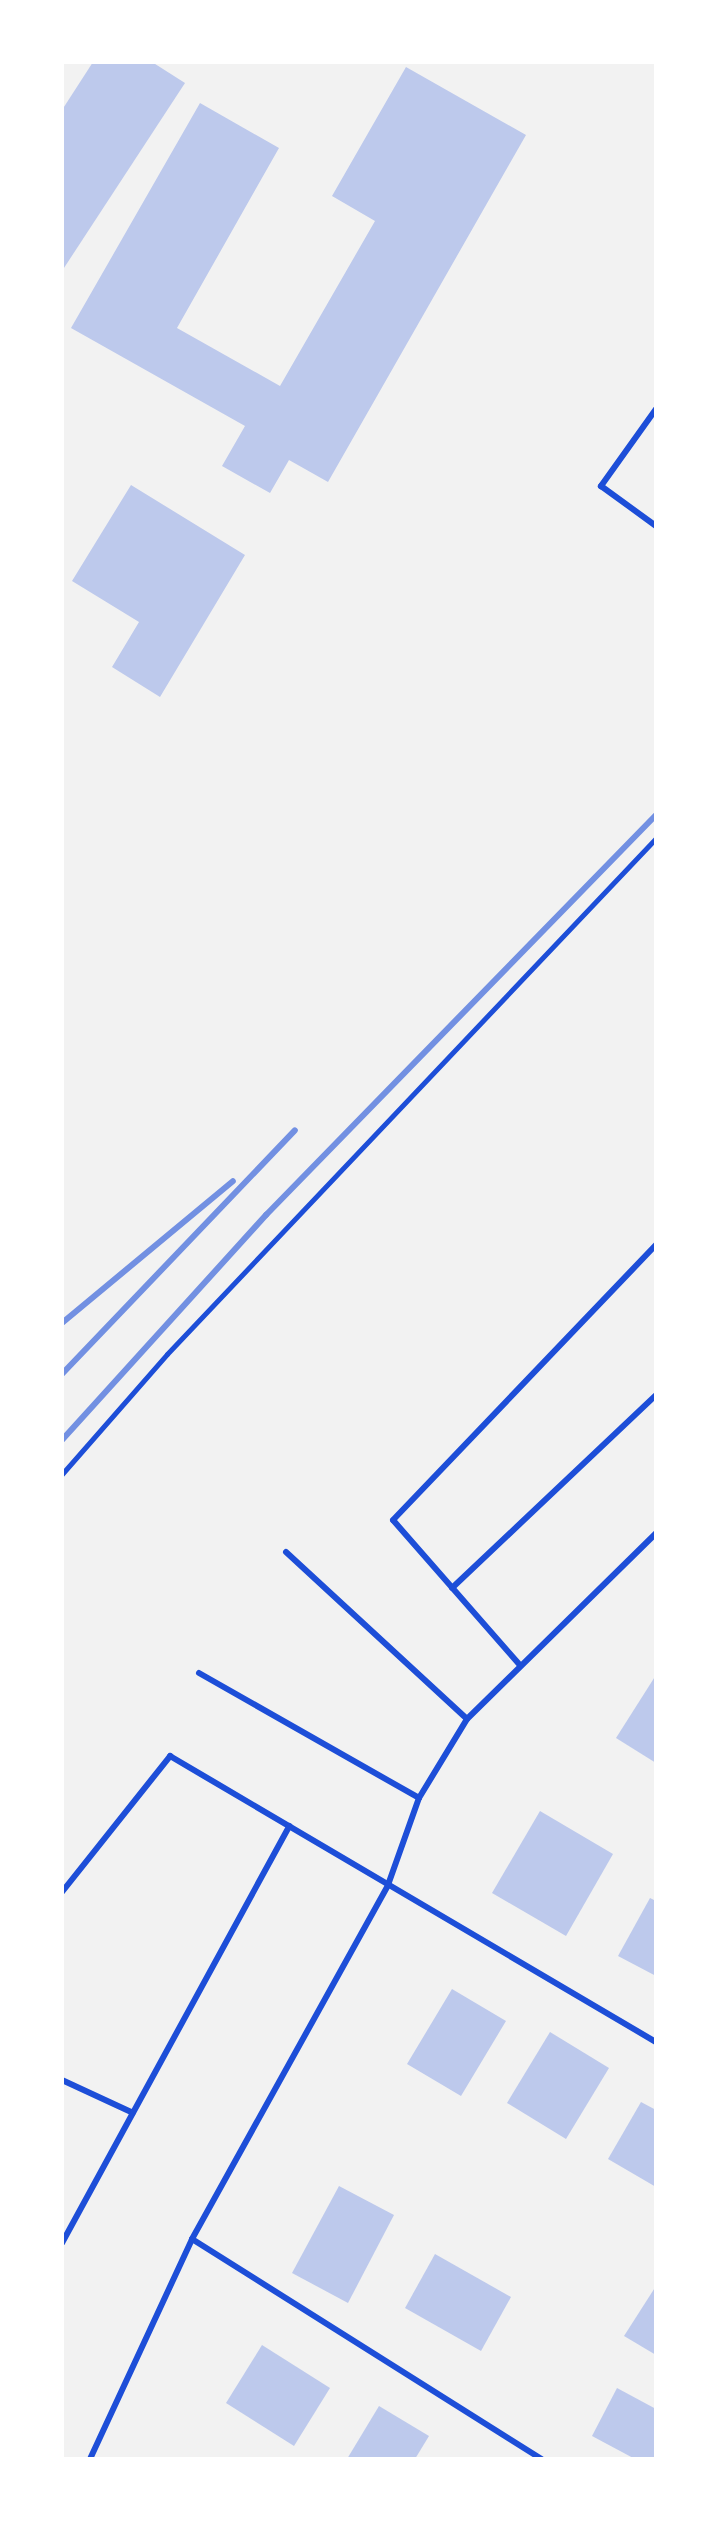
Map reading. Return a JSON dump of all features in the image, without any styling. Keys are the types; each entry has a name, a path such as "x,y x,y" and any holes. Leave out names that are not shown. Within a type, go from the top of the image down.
{"lane":[{"path":"656,409 601,486 656,526"},
{"path":"519,1664 393,1520 656,1245"},
{"path":"452,1588 656,1395"},
{"path":"90,2459 192,2239 388,1885 419,1798 467,1719 519,1664 656,1533"},
{"path":"286,1552 467,1719"},
{"path":"199,1673 419,1798"},
{"path":"62,1892 170,1756 656,2042"},
{"path":"62,2243 289,1826"},
{"path":"62,2080 133,2113"},
{"path":"62,2222 71,2227"},
{"path":"192,2239 541,2459"}],"path":[{"path":"62,1474 178,1343 656,838"}],"building":[{"path":"93,62 152,62 185,83 62,271 62,110"},
{"path":"406,67 526,135 328,482 289,460 270,493 222,466 245,426 71,328 200,103 279,148 177,328 280,386 375,221 332,196"},
{"path":"131,485 245,555 160,697 112,667 139,622 72,581"},
{"path":"656,1675 656,1763 616,1738"},
{"path":"540,1811 613,1854 566,1936 492,1893"},
{"path":"650,1898 656,1901 656,1976 618,1956"},
{"path":"452,1989 506,2021 461,2096 407,2064"},
{"path":"550,2032 609,2068 566,2139 507,2103"},
{"path":"641,2102 656,2110 656,2187 608,2159"},
{"path":"339,2186 394,2215 348,2303 292,2273"},
{"path":"435,2254 511,2297 481,2351 405,2308"},
{"path":"656,2286 656,2355 624,2336"},
{"path":"262,2345 330,2388 294,2446 226,2403"},
{"path":"617,2388 656,2409 656,2459 635,2459 592,2436"},
{"path":"379,2406 429,2436 415,2459 347,2459"}],"railway":[{"path":"62,1440 266,1215 656,815"},
{"path":"62,1374 295,1130"},
{"path":"62,1323 233,1181"}]}
